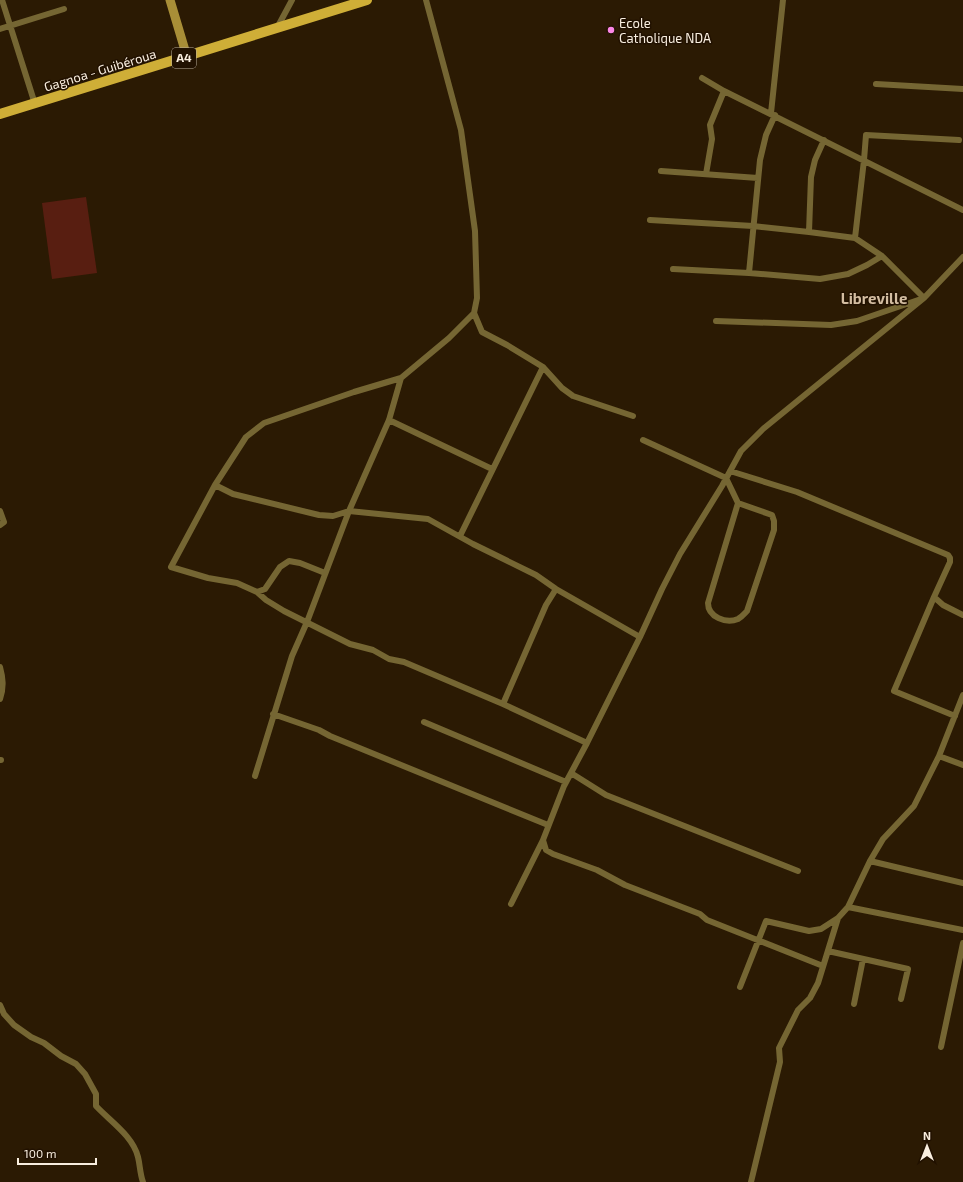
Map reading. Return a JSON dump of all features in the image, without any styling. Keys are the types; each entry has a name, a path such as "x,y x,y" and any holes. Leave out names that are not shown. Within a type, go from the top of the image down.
{"main road":[{"name":"Gagnoa - Guibéroua","path":"0,114 367,0"}],"street":[{"path":"2,0 34,104"},
{"path":"170,0 187,56"},
{"path":"277,28 292,0"},
{"path":"426,0 461,130 475,231 477,298 474,313 482,332 508,345 543,367 562,388 573,396 633,416"},
{"path":"749,273 758,178 763,146 773,114 783,0"},
{"path":"0,29 64,9"},
{"path":"702,78 963,210"},
{"path":"876,84 963,89"},
{"path":"706,174 712,139 710,125 724,90"},
{"path":"855,238 866,136 959,140"},
{"path":"809,232 811,177 815,160 824,140"},
{"path":"661,171 758,178"},
{"path":"650,220 753,226 855,238 882,256 924,298"},
{"path":"673,269 820,279 848,274 882,256"},
{"path":"511,904 543,840 570,773 640,637 662,589 680,554 741,451 762,429 924,298 963,257"},
{"path":"716,321 831,325 857,321 924,298"},
{"path":"474,313 448,338 401,378 354,392 264,423 246,437 215,486 171,567 208,578 237,582 258,592 266,600 306,622 350,644 373,650 389,659 404,662 587,742"},
{"path":"460,536 543,367"},
{"path":"255,776 292,656 349,511 389,420 401,378"},
{"path":"389,420 492,469"},
{"path":"643,440 726,478 738,503 708,603 708,608 712,615 731,621 743,616 747,611 774,530 772,515 738,503"},
{"path":"730,471 797,492 948,555 950,562 894,691 955,716"},
{"path":"215,486 233,494 319,515 334,516 349,511 428,519 473,544 536,574 556,589 640,637"},
{"path":"0,511 4,522 0,525"},
{"path":"258,592 265,589 280,567 289,561 300,563 325,573"},
{"path":"503,704 546,605 556,589"},
{"path":"934,597 942,605 963,615"},
{"path":"0,667 3,679 3,691 0,698"},
{"path":"740,987 766,921 809,932 821,929 838,918 848,907 870,861 883,839 914,806 939,756 963,695"},
{"path":"273,714 318,730 548,825"},
{"path":"424,722 566,782"},
{"path":"939,756 963,765"},
{"path":"570,773 606,795 798,871"},
{"path":"543,840 546,850 553,854 597,870 625,885 700,914 707,920 823,966"},
{"path":"870,861 963,883"},
{"path":"848,907 963,930"},
{"path":"751,1182 780,1062 779,1048 798,1010 810,998 818,983 838,918"},
{"path":"941,1047 963,943"},
{"path":"828,951 908,968 901,999"},
{"path":"854,1004 863,959"},
{"path":"0,1005 4,1014 14,1025 31,1037 44,1043 61,1056 76,1064 85,1074 96,1094 96,1106 130,1140 138,1156 143,1182"}],"shaded area":[{"path":"86,197 97,273 52,279 42,203"}],"place":[{"name":"Ecole Catholique NDA","path":"611,30"}],"district":[{"name":"Libreville","path":"874,299"}]}
